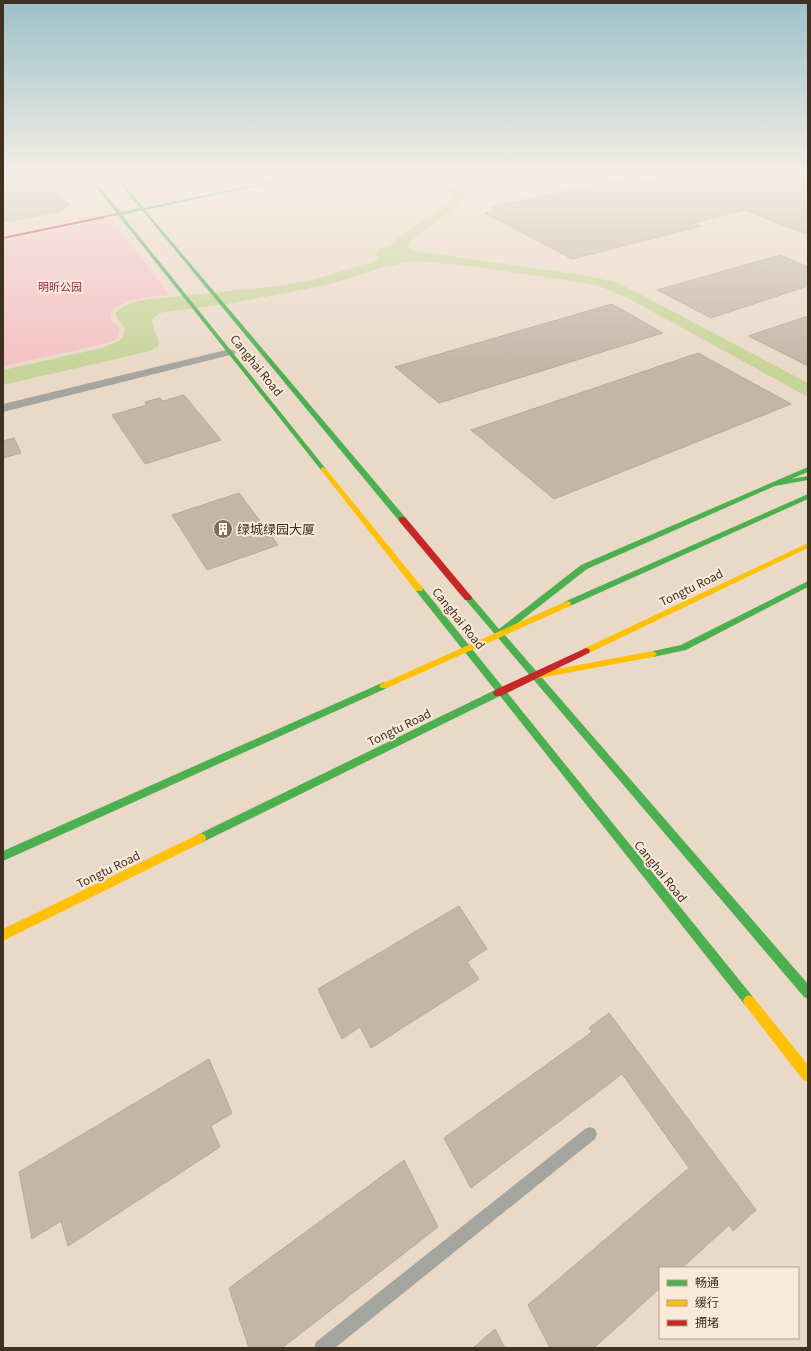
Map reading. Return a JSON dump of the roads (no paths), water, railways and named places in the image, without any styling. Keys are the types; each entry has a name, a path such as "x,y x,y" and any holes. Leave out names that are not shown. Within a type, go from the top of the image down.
{"main road":[{"name":"Canghai Road","path":"140,240 808,1075"},
{"name":"Canghai Road","path":"169,240 498,634 808,993"},
{"path":"498,634 584,567 808,470"},
{"path":"775,484 808,478"},
{"path":"3,856 808,496"},
{"name":"Tongtu Road","path":"3,934 501,692 808,545"},
{"path":"535,676 683,648 808,584"}],"street":[{"path":"3,408 230,352"}],"lane":[{"path":"322,1348 590,1134"}],"place":[{"name":"绿城绿园大厦","path":"223,529"}],"park label":[{"name":"明昕公园","path":"60,287"}]}
